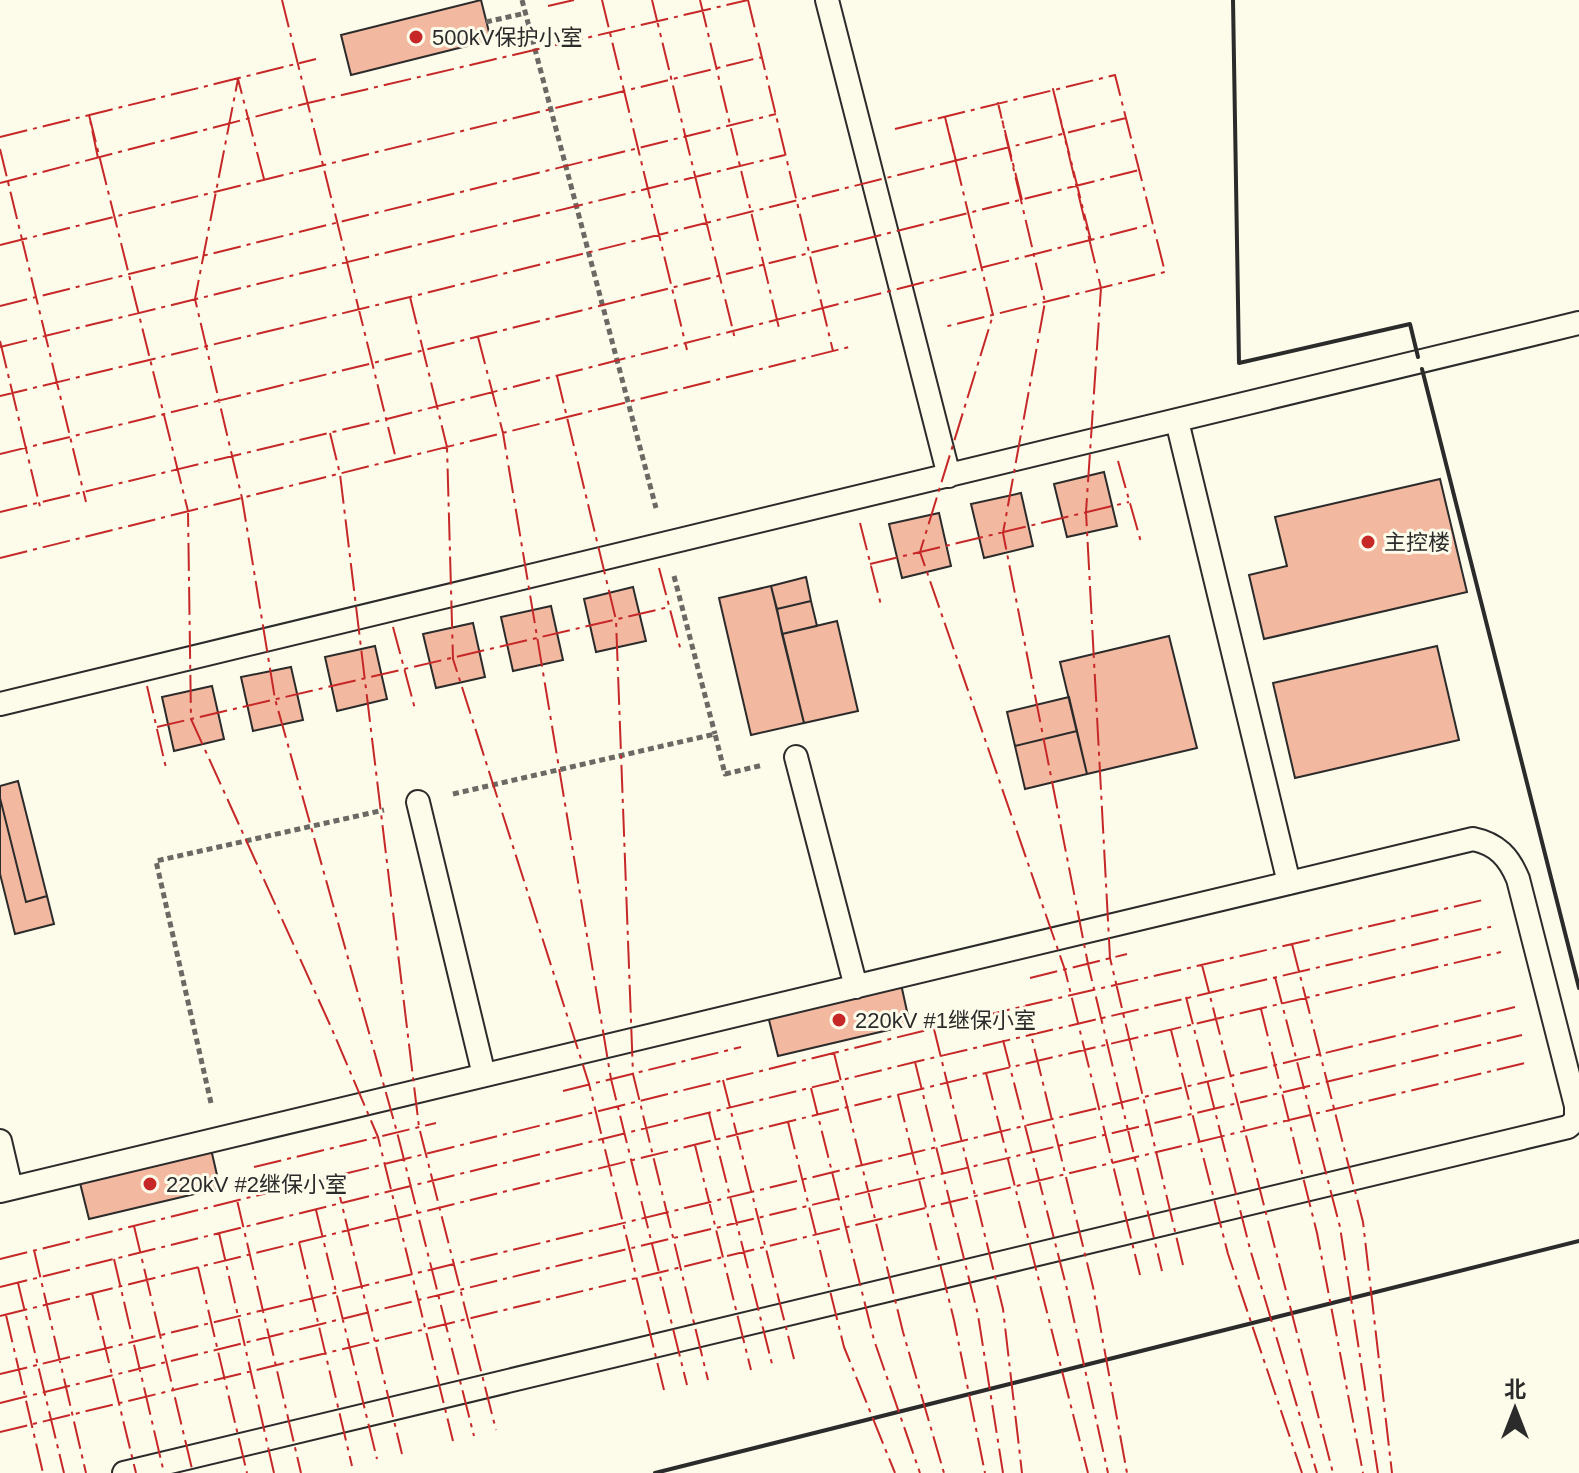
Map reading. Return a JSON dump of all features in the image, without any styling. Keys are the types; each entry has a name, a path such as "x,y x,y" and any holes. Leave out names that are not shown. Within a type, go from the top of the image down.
{"lane":[{"path":"827,0 949,476"},
{"path":"0,704 1579,323"},
{"path":"1177,421 1289,883"},
{"path":"796,757 856,987"},
{"path":"418,802 484,1075"},
{"path":"0,1141 6,1190 1473,839 1490,843 1510,861 1518,879 1576,1106 1576,1120 1568,1127 124,1473"}],"path":[{"path":"522,0 715,734"},
{"path":"486,22 526,13"}],"building":[{"name":"500kV保护小室","path":"481,0 491,40 351,75 341,35"},
{"path":"1104,472 1117,526 1067,537 1054,484"},
{"name":"主控楼","path":"1440,479 1467,592 1264,639 1249,575 1287,566 1275,517"},
{"path":"1021,493 1033,546 984,558 971,504"},
{"path":"939,513 951,566 902,578 889,524"},
{"path":"806,577 811,601 777,609 771,586"},
{"path":"771,586 804,723 751,735 719,598"},
{"path":"633,587 646,641 596,652 584,599"},
{"path":"811,601 817,626 782,634 777,609"},
{"path":"551,606 563,660 513,671 501,617"},
{"path":"837,621 858,711 804,723 782,634"},
{"path":"473,623 485,677 436,688 423,634"},
{"path":"1169,636 1197,748 1087,774 1060,662"},
{"path":"375,646 387,699 337,711 325,657"},
{"path":"1437,646 1459,740 1295,778 1273,683"},
{"path":"291,667 303,720 253,731 241,677"},
{"path":"212,686 224,739 174,751 162,697"},
{"path":"1069,697 1077,731 1015,746 1007,712"},
{"path":"1077,731 1087,774 1025,789 1015,746"},
{"path":"18,781 47,896 26,902 0,798 0,786"},
{"path":"0,798 26,902 47,896 54,924 15,934 0,874"},
{"name":"220kV #1继保小室","path":"901,984 910,1025 778,1056 768,1016"},
{"name":"220kV #2继保小室","path":"211,1149 220,1188 89,1219 79,1179"}],"wall":[{"path":"1233,0 1239,363 1410,324 1418,357"},
{"path":"1422,369 1579,988"},
{"path":"655,1473 1579,1241"}],"power":[{"path":"282,0 396,459"},
{"path":"548,6 574,0"},
{"path":"602,0 687,350"},
{"path":"652,0 735,339"},
{"path":"700,0 779,328"},
{"path":"748,0 833,351"},
{"path":"0,183 308,103 748,0"},
{"path":"0,245 762,57"},
{"path":"0,137 316,59"},
{"path":"895,129 1115,75 1165,272 944,327"},
{"path":"264,179 238,79 195,299 242,498 275,699 397,1132 474,1436"},
{"path":"1091,241 1053,89 1101,288 1086,512 1110,958 1183,1265"},
{"path":"1022,200 998,103 1045,302 1003,533 1088,964 1162,1271"},
{"path":"0,306 776,114"},
{"path":"98,158 89,115 188,511 191,719 378,1137 453,1441"},
{"path":"956,161 945,117 993,315 920,552 1065,970 1140,1275"},
{"path":"0,396 1126,118"},
{"path":"0,149 86,502"},
{"path":"0,347 785,155"},
{"path":"0,454 1139,170"},
{"path":"0,512 387,419 1153,224"},
{"path":"410,297 447,447 453,659 589,1084 664,1390"},
{"path":"478,337 503,433 611,1079 687,1385"},
{"path":"0,341 41,511"},
{"path":"0,558 853,346"},
{"path":"557,376 616,620 633,1074 708,1380"},
{"path":"330,433 340,474 419,1127 496,1430"},
{"path":"1118,461 1141,542"},
{"path":"870,564 1129,502"},
{"path":"860,523 881,605"},
{"path":"659,568 681,651"},
{"path":"157,727 669,607"},
{"path":"393,627 415,709"},
{"path":"147,686 166,768"},
{"path":"0,1259 1024,1006 1487,899"},
{"path":"0,1287 915,1062 1494,926"},
{"path":"1292,944 1363,1222 1392,1473"},
{"path":"0,1316 986,1073 1501,952"},
{"path":"1030,978 1127,954"},
{"path":"1202,965 1333,1473"},
{"path":"1275,977 1340,1227 1378,1473"},
{"path":"1186,997 1250,1249 1317,1473"},
{"path":"1024,1006 1093,1287 1127,1473"},
{"path":"0,1374 1515,1007"},
{"path":"1261,1009 1317,1233 1363,1473"},
{"path":"934,1029 1003,1309 1022,1473"},
{"path":"1171,1030 1228,1254 1302,1473"},
{"path":"0,1403 1522,1035"},
{"path":"1003,1040 1068,1293 1108,1473"},
{"path":"563,1091 741,1047"},
{"path":"834,1053 903,1332 944,1473"},
{"path":"915,1062 978,1315 1003,1473"},
{"path":"0,1432 1529,1062"},
{"path":"986,1073 1088,1473"},
{"path":"723,1080 794,1359"},
{"path":"811,1088 874,1340 920,1473"},
{"path":"898,1095 954,1320 985,1473"},
{"path":"709,1113 772,1364"},
{"path":"788,1122 844,1347 895,1473"},
{"path":"254,1167 436,1123"},
{"path":"695,1145 751,1370"},
{"path":"335,1176 402,1454"},
{"path":"237,1200 301,1473"},
{"path":"316,1210 377,1459"},
{"path":"134,1226 193,1473"},
{"path":"219,1233 274,1473"},
{"path":"299,1242 352,1466"},
{"path":"34,1250 86,1473"},
{"path":"114,1259 164,1473"},
{"path":"198,1267 247,1473"},
{"path":"18,1283 64,1473"},
{"path":"92,1293 136,1473"},
{"path":"6,1315 43,1473"}],"place":[{"name":"500kV保护小室","path":"416,37"},
{"name":"主控楼","path":"1368,542"},
{"name":"220kV #1继保小室","path":"839,1020"},
{"name":"220kV #2继保小室","path":"150,1184"}]}
